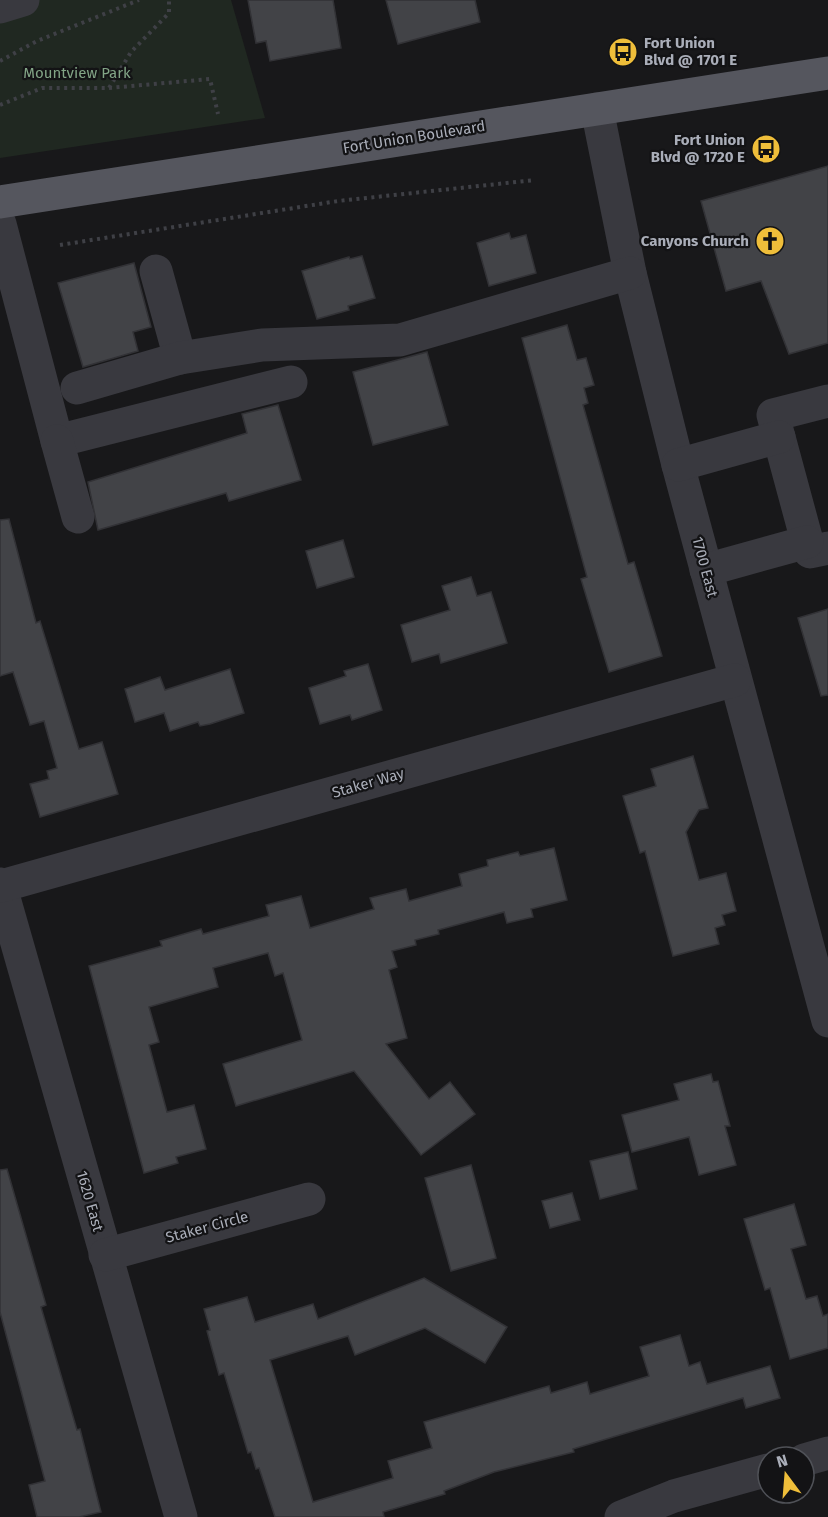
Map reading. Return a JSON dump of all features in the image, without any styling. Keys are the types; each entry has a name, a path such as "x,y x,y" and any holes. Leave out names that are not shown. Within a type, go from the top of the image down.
{"main road":[{"name":"Fort Union Boulevard","path":"0,202 828,73"}],"street":[{"path":"0,7 23,0"},
{"name":"1700 East","path":"597,109 630,273 678,465 828,1021"},
{"path":"0,224 78,517"},
{"path":"156,271 180,357"},
{"path":"76,388 180,357 262,345 400,340 630,273"},
{"path":"57,441 291,381"},
{"path":"706,570 817,545 773,415 828,401"},
{"path":"678,465 779,437"},
{"name":"Staker Way","path":"0,885 735,680"},
{"name":"1620 East","path":"0,885 181,1517"},
{"name":"Staker Circle","path":"105,1255 309,1199"},
{"path":"621,1517 674,1496 756,1473"}],"path":[{"path":"0,61 37,41 139,0"},
{"path":"109,88 131,52 170,13 169,0"},
{"path":"0,105 42,88 109,88 210,79 218,114"},
{"path":"60,245 338,201 535,180"}],"green space":[{"name":"Mountview Park","path":"0,0 231,0 265,118 0,158"}],"building":[{"path":"248,0 333,0 341,48 270,61 266,41 256,43"},
{"path":"386,0 475,0 480,22 398,44"},
{"name":"Canyons Church","path":"828,166 828,343 789,354 761,281 726,291 701,201"},
{"path":"509,233 511,239 526,235 536,273 489,286 477,243"},
{"path":"362,256 375,298 348,306 349,310 317,319 302,271 349,257 350,259"},
{"path":"134,263 151,327 133,332 138,351 83,367 58,283"},
{"path":"567,325 577,360 586,358 594,385 584,388 588,403 583,405 628,564 634,562 662,656 609,672 581,579 587,577 522,338"},
{"path":"427,352 448,425 373,445 353,372"},
{"path":"278,405 301,480 229,501 226,493 98,530 88,482 247,433 242,414"},
{"path":"9,519 36,623 40,621 79,749 102,742 118,794 40,817 30,784 49,779 47,771 57,768 44,721 30,725 13,672 0,676 0,520"},
{"path":"343,540 354,577 317,588 306,551"},
{"path":"471,577 477,596 491,592 507,643 441,663 439,654 412,662 401,625 450,610 442,586"},
{"path":"828,609 828,695 821,696 798,618"},
{"path":"368,664 382,710 352,720 350,715 320,724 309,688 346,676 344,671"},
{"path":"230,669 244,713 210,724 200,726 198,722 170,731 164,713 135,722 125,689 160,677 165,690"},
{"path":"693,756 708,808 699,810 686,832 699,880 726,873 736,911 722,915 725,925 715,928 719,944 673,956 645,851 640,853 623,796 656,786 651,769"},
{"path":"554,848 567,900 531,909 533,917 507,923 504,912 438,930 439,934 415,940 416,945 392,951 397,967 389,970 407,1038 386,1044 429,1099 450,1082 475,1114 421,1155 354,1071 236,1106 223,1064 302,1040 283,973 275,976 268,953 213,968 218,987 149,1007 159,1042 149,1045 167,1112 194,1105 206,1149 176,1157 178,1163 144,1173 89,966 162,946 160,941 201,929 203,934 269,916 266,905 301,896 310,928 374,909 370,898 406,889 409,901 462,886 459,874 488,866 487,860 518,852 520,856"},
{"path":"711,1074 713,1082 718,1081 730,1126 725,1126 736,1165 699,1175 689,1137 632,1152 622,1115 679,1100 674,1084"},
{"path":"628,1152 637,1189 600,1199 590,1161"},
{"path":"471,1165 496,1258 451,1271 425,1178"},
{"path":"7,1169 46,1305 41,1307 77,1430 80,1429 101,1512 79,1517 37,1517 29,1485 45,1481 0,1312 0,1170"},
{"path":"572,1193 580,1220 550,1228 542,1201"},
{"path":"794,1204 806,1245 791,1249 806,1299 817,1296 823,1316 828,1314 828,1348 790,1359 770,1288 765,1290 744,1219"},
{"path":"424,1278 507,1327 485,1363 425,1328 355,1355 348,1336 270,1360 313,1502 393,1478 388,1461 432,1448 424,1422 549,1386 551,1393 587,1382 590,1394 649,1376 640,1347 680,1335 689,1366 700,1362 707,1384 770,1366 780,1398 746,1408 743,1398 573,1449 574,1452 494,1472 444,1491 445,1494 383,1512 384,1517 275,1517 259,1468 256,1469 251,1452 248,1453 224,1373 219,1375 207,1331 210,1330 204,1309 247,1297 255,1322 313,1304 318,1319"}],"place":[{"name":"Fort Union Blvd @ 1701 E","path":"623,52"},
{"name":"Fort Union Blvd @ 1720 E","path":"766,149"},
{"name":"Canyons Church","path":"770,241"}]}
